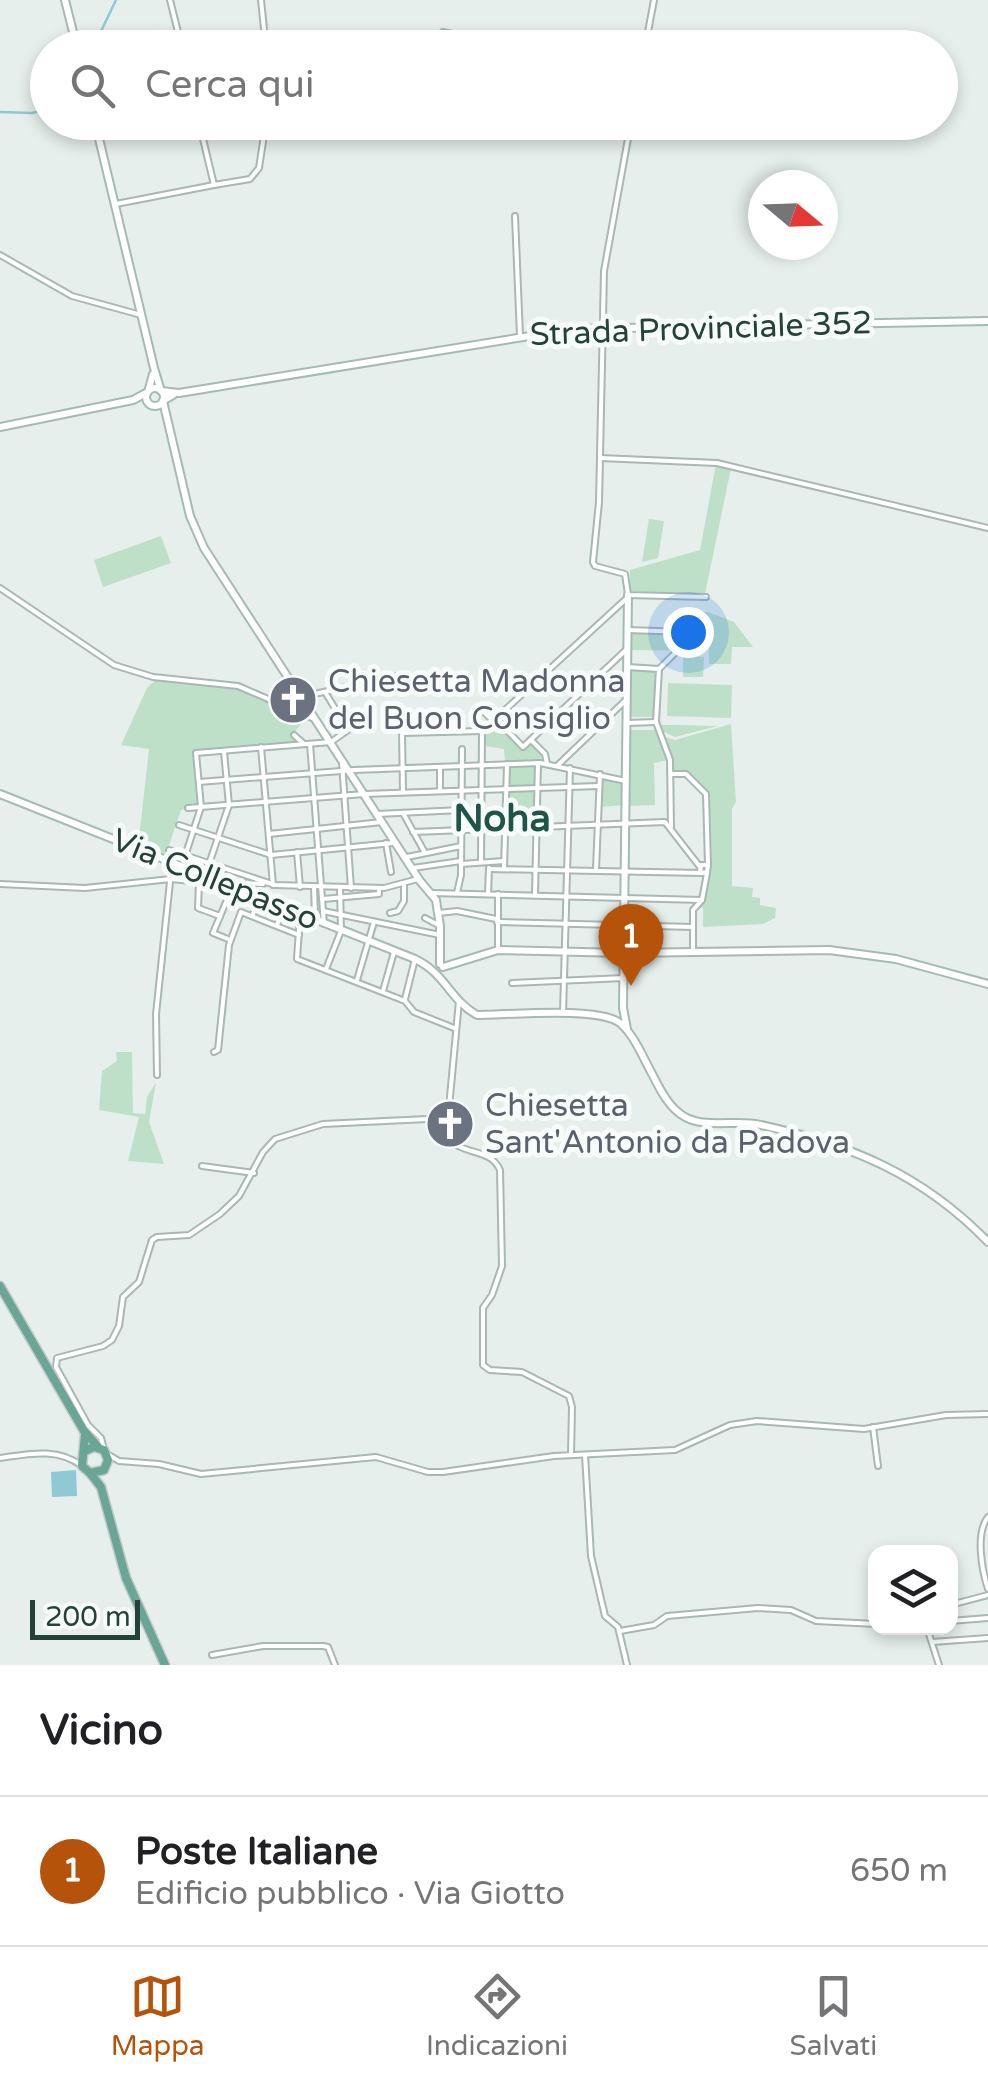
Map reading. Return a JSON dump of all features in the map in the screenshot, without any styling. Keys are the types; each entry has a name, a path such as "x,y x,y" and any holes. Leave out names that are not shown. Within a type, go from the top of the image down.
{"main road":[{"path":"0,1286 84,1431 103,1451 101,1488"},
{"path":"84,1431 82,1466 101,1488 126,1578 165,1665"},
{"path":"85,1451 103,1451"},
{"path":"90,1473 104,1470"}],"street":[{"path":"65,0 72,30"},
{"path":"170,0 178,30"},
{"path":"262,0 264,30"},
{"path":"648,30 654,0"},
{"path":"99,140 168,427 199,538 342,760 351,888"},
{"path":"203,140 214,185"},
{"path":"114,204 250,180 259,168 263,140"},
{"path":"627,1030 624,978 628,596 625,574 595,566 593,562 606,258 628,140"},
{"path":"516,216 520,336"},
{"path":"0,255 72,296 141,315"},
{"name":"Strada Provinciale 352","path":"161,391 179,393 520,336 602,327 988,321"},
{"path":"154,368 146,399 168,427"},
{"path":"0,426 128,402 154,389 161,391"},
{"name":"Strada Provinciale 352","path":"163,401 179,393"},
{"path":"128,402 157,406 163,401"},
{"path":"600,458 716,463 988,528"},
{"path":"0,588 114,665 152,678 238,686 314,718"},
{"path":"403,792 402,733 482,731 628,596 706,597"},
{"path":"627,630 688,632"},
{"path":"482,710 523,747 627,650"},
{"path":"671,827 670,760 657,734 656,722 659,669 678,650"},
{"path":"627,667 659,669"},
{"path":"301,697 396,676"},
{"path":"186,856 201,807 196,753 330,742 348,730 325,692"},
{"path":"558,766 627,700"},
{"path":"627,723 656,722"},
{"path":"482,731 482,862"},
{"path":"294,735 307,744 324,924"},
{"path":"532,740 545,754 546,764"},
{"path":"261,748 275,885"},
{"path":"457,893 462,749"},
{"path":"209,864 229,804 224,750"},
{"path":"199,782 538,763 626,781"},
{"path":"534,895 538,763"},
{"path":"504,869 507,764"},
{"path":"440,766 440,790"},
{"path":"562,1014 570,768"},
{"path":"345,771 436,900 440,931 438,967 458,1001 476,1015"},
{"path":"596,871 600,774"},
{"path":"671,774 686,774 706,794 708,865 703,871 702,900 693,910 693,953"},
{"path":"188,808 342,795 599,786"},
{"name":"Via Collepasso","path":"0,794 438,967"},
{"path":"269,834 346,826 403,813 461,810"},
{"path":"403,813 424,851"},
{"path":"413,832 665,822 703,871"},
{"path":"178,825 272,855 396,842"},
{"path":"386,844 391,872"},
{"path":"405,858 461,846"},
{"path":"169,850 275,885"},
{"path":"297,852 300,887"},
{"path":"489,865 504,861"},
{"path":"412,868 482,862 504,869 703,871"},
{"path":"157,1075 156,1014 172,863"},
{"path":"488,894 489,865"},
{"path":"230,940 213,933 244,876"},
{"path":"0,884 85,888 171,879 216,880"},
{"path":"237,887 378,888 418,879"},
{"path":"199,882 198,908 220,916"},
{"path":"390,913 398,911 404,901 404,884"},
{"path":"314,887 315,920"},
{"path":"326,969 341,931 340,887"},
{"path":"322,899 379,894 378,888"},
{"path":"428,892 702,900"},
{"path":"498,894 498,950"},
{"path":"252,916 260,898"},
{"path":"277,926 284,908"},
{"path":"323,911 440,931"},
{"path":"438,914 458,911 496,921 693,927"},
{"path":"214,1052 218,1050 230,940 241,912 298,935"},
{"path":"300,915 297,959 405,1001 414,1012 454,1028"},
{"path":"425,918 440,931"},
{"path":"357,982 374,922"},
{"path":"438,967 498,950 815,950 896,959 988,984"},
{"path":"383,992 394,952"},
{"path":"405,1001 415,960"},
{"path":"512,983 624,978"},
{"path":"458,1001 448,1118 458,1146 485,1154 500,1170 502,1266 484,1308 483,1365 490,1370 522,1372 569,1396 571,1455"},
{"path":"614,1019 624,1008"},
{"path":"458,1014 593,1013 614,1019 627,1030 665,1096 681,1114 706,1122 745,1122 770,1127 900,1171 951,1206 988,1242"},
{"path":"448,1118 312,1126 269,1143 233,1202 189,1235 152,1240 139,1282 123,1297 117,1332 108,1344 57,1358 56,1367 88,1424 101,1438 103,1451 119,1461 159,1464 201,1474 376,1458 428,1472 571,1455 675,1450 730,1425 756,1421 857,1429 946,1415 988,1414"},
{"path":"202,1166 254,1173"},
{"path":"873,1427 878,1466"},
{"path":"72,1458 85,1451"},
{"path":"0,1458 49,1453 72,1458 82,1466"},
{"path":"584,1455 594,1568 605,1616 620,1631 627,1665"},
{"path":"104,1470 119,1461"},
{"path":"958,1601 988,1592 982,1571 983,1524 988,1517"},
{"path":"620,1631 654,1625 667,1616 758,1608 792,1610 816,1621 868,1624"},
{"path":"958,1621 988,1618"},
{"path":"930,1635 938,1665"},
{"path":"932,1642 988,1638"},
{"path":"212,1655 263,1646 328,1646 336,1665"}],"green space":[{"path":"716,464 731,468 705,594 630,591 630,570 700,550"},
{"path":"649,519 664,521 658,558 642,562"},
{"path":"161,536 171,563 103,587 94,560"},
{"path":"708,612 734,622 753,647 732,647 731,664 709,664 709,646 706,651 629,650 630,633 688,635 687,618 682,614"},
{"path":"683,656 704,657 703,677 683,677"},
{"path":"630,671 655,671 654,717 630,717"},
{"path":"157,679 237,687 306,718 292,735 298,743 195,751 199,805 181,810 167,851 173,854 171,860 138,847 149,749 121,745 147,688"},
{"path":"668,683 732,685 731,718 667,716"},
{"path":"497,724 522,750 531,742 543,755 541,760 505,761 504,749 484,746 486,734"},
{"path":"731,724 736,802 732,809 732,886 753,888 752,897 760,898 760,905 776,908 775,918 763,924 703,927 700,907 711,868 709,794 688,771 674,771 662,736 675,740"},
{"path":"662,725 718,726 675,737 660,730"},
{"path":"630,730 655,730 668,760 654,763 655,805 629,806"},
{"path":"536,765 535,787 509,787 509,766"},
{"path":"602,777 623,783 624,805 601,807"},
{"path":"535,790 534,824 509,825 509,791"},
{"path":"116,1052 132,1052 133,1113 145,1114 147,1097 156,1083 149,1122 164,1164 128,1161 139,1117 99,1110 102,1071 117,1061"}],"water":[{"path":"76,1470 77,1496 52,1497 51,1472"}],"waterway":[{"path":"102,30 116,0"},
{"path":"0,112 30,113"}],"place":[{"name":"Chiesetta Madonna del Buon Consiglio","path":"293,700"},
{"name":"Poste Italiane","path":"631,986"},
{"name":"Chiesetta Sant'Antonio da Padova","path":"450,1124"}],"district":[{"name":"Noha","path":"502,819"}]}
